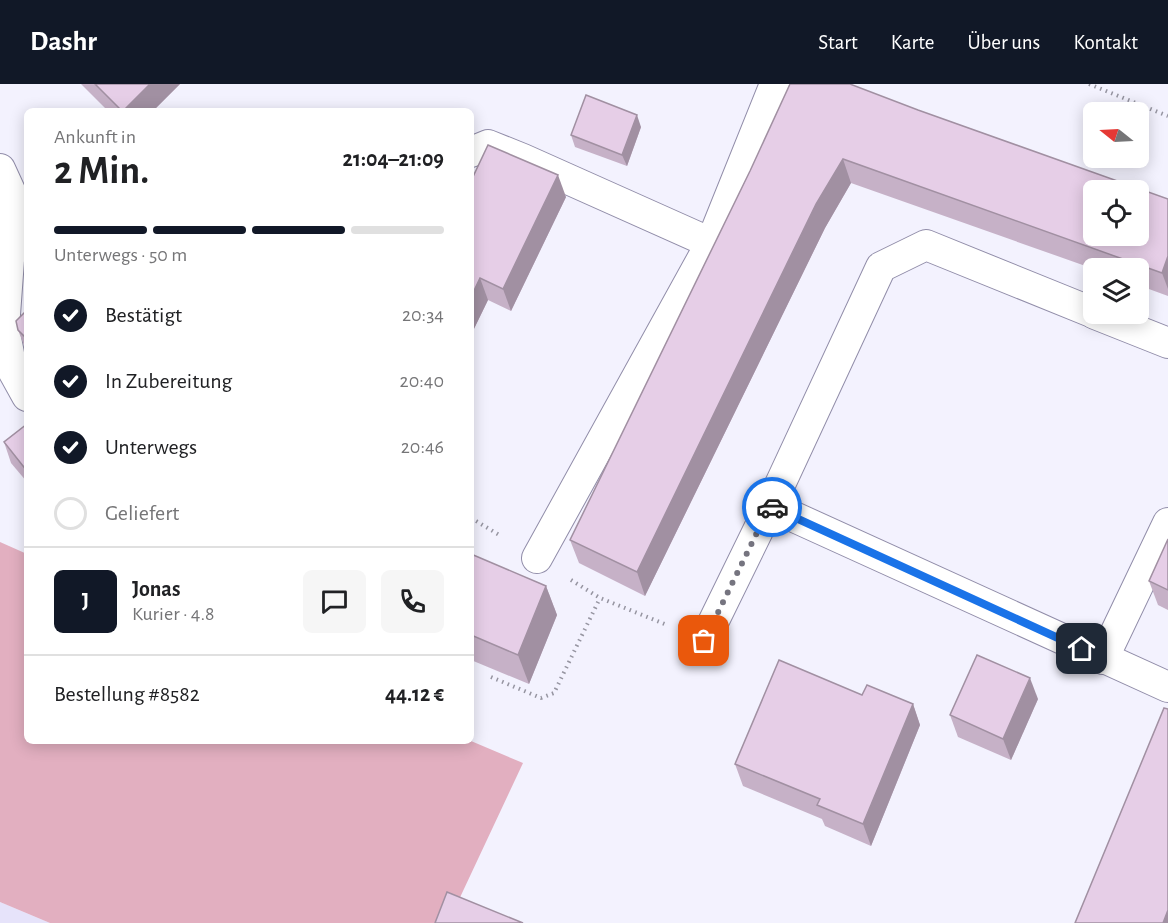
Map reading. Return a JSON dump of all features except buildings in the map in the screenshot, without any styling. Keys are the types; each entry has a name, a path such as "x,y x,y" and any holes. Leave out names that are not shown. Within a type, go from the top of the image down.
{"lane":[{"path":"537,558 711,243 775,84"},
{"path":"474,151 488,146 523,159 711,243"},
{"path":"0,169 11,193 14,234 9,260 4,328 12,369 24,391"},
{"path":"704,641 770,506 881,267 926,244 1083,308"},
{"path":"1121,324 1168,343"},
{"path":"770,506 1168,687"},
{"path":"1103,659 1168,523"}],"path":[{"path":"1089,84 1168,116"},
{"path":"474,520 600,598 704,641"},
{"path":"491,677 541,698 554,693 600,598"}],"shaded area":[{"path":"0,542 24,553 24,744 474,742 523,763 448,923 50,923 0,902"},
{"path":"0,902 50,923 0,923"}],"way so far":[{"path":"704,641 770,506 772,507"}],"route":[{"path":"772,507 1082,649"}]}
